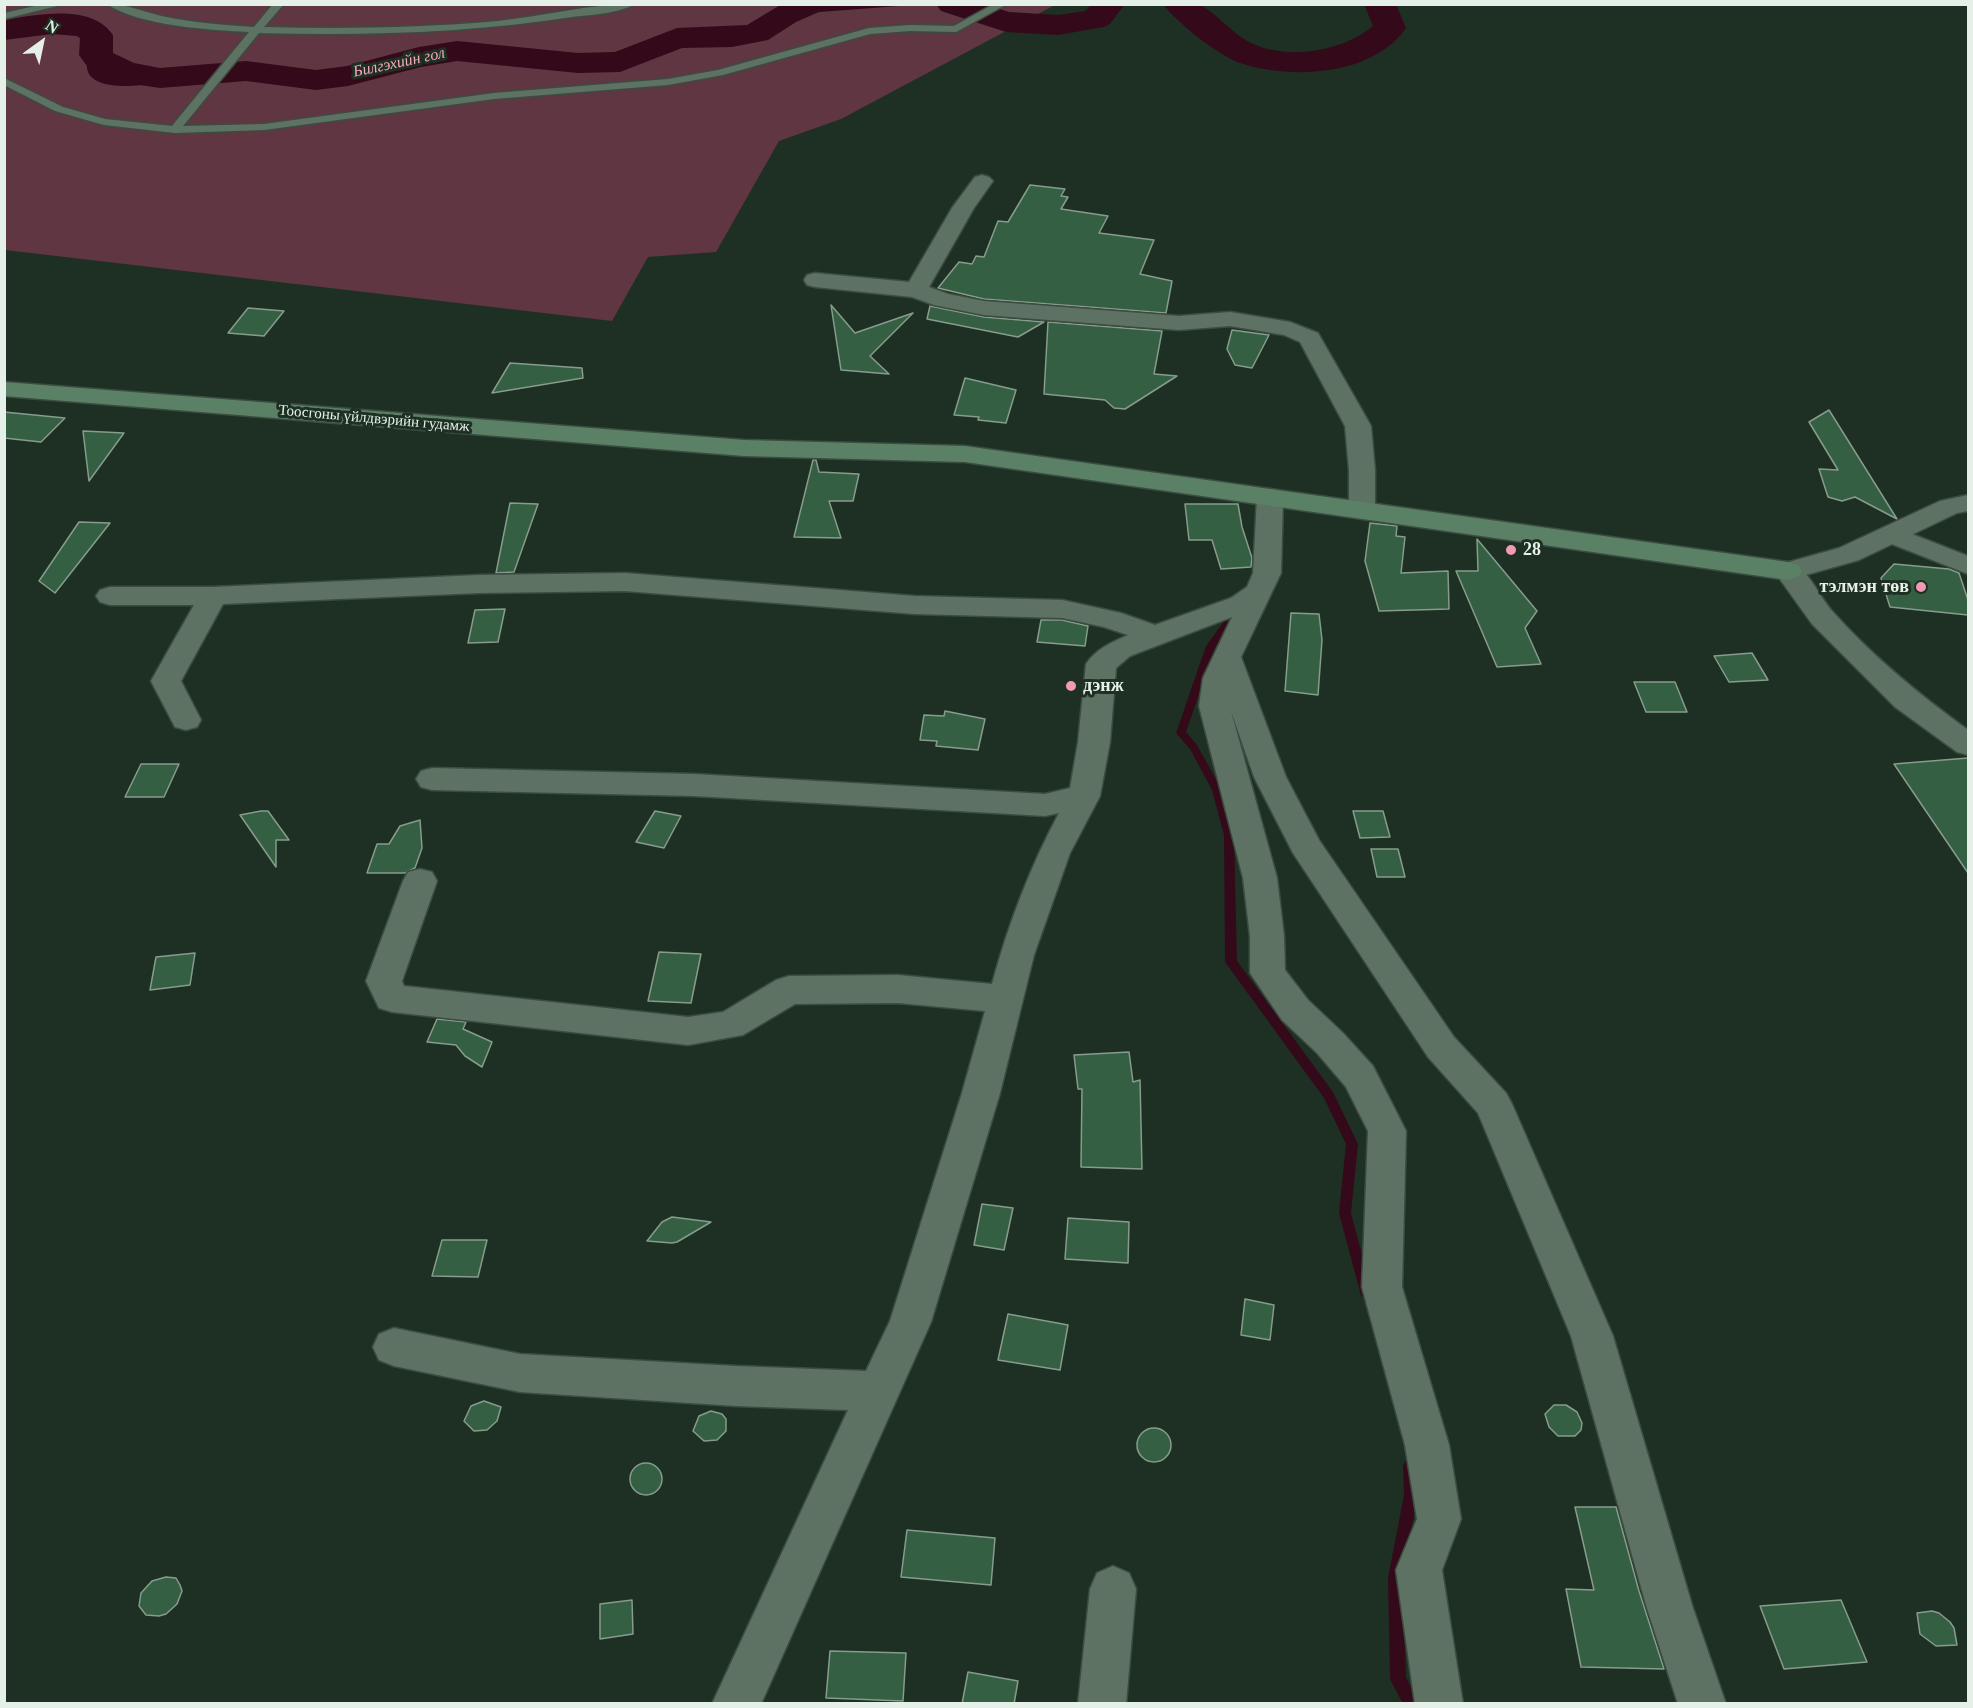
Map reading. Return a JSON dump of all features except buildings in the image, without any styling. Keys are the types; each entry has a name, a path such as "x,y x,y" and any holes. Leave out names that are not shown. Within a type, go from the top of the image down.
{"main road":[{"name":"Тоосгоны үйлдвэрийн гудамж","path":"4,389 744,448 965,454 1788,571"}],"street":[{"path":"916,290 963,208 982,182"},
{"path":"815,280 916,290 942,300 984,308 1179,323 1230,319 1290,329 1310,338 1333,384 1358,426 1362,470 1362,510"},
{"path":"1270,496 1266,573 1259,592 1226,657 1218,678 1214,706 1260,878 1267,936 1268,973 1295,1010 1330,1043 1359,1077 1387,1131 1382,1287 1427,1445 1438,1519 1419,1570 1439,1704"},
{"path":"1968,503 1949,507 1894,535 1849,554 1788,571 1822,618 1906,700 1968,745"},
{"path":"1894,535 1968,566"},
{"path":"110,596 213,596 479,584 625,582 915,605 1062,609 1111,619 1155,635"},
{"path":"736,1704 910,1322 981,1092 1017,955 1054,853 1084,796 1094,742 1101,664 1120,649 1241,604 1259,592"},
{"path":"186,720 166,681 213,596"},
{"path":"1226,657 1270,777 1305,845 1441,1047 1493,1104 1592,1336 1669,1605 1702,1704"},
{"path":"432,779 694,785 1045,805 1084,796"},
{"path":"420,881 384,981 392,998 688,1030 730,1025 789,990 898,989 1005,999"},
{"path":"394,1347 520,1373 736,1386 879,1391"},
{"path":"1102,1704 1113,1589"},
{"path":"746,1704 756,1657"}],"lane":[{"path":"4,16 60,4"},
{"path":"112,4 154,18 210,27 378,32 484,27 579,14 630,4"},
{"path":"175,130 220,72 279,4"},
{"path":"4,81 59,109 104,122 175,130 264,128 379,110 494,96 668,82 719,73 868,31 910,28 956,29 1002,4"}],"shaded area":[{"path":"794,4 912,5 793,14 771,29 756,34 754,32 767,27"},
{"path":"5,5 1055,5 841,119 779,141 716,252 648,257 612,321 5,250"},
{"path":"99,39 100,53 125,63 167,72 208,72 143,85 109,85 96,80 87,68 93,40"}],"waterway":[{"name":"Билгэхийн гол","path":"4,30 52,24 66,24 89,29 97,35 96,55 99,59 122,70 140,75 160,78 246,71 316,80 348,76 419,57 457,51 578,63 620,62 677,38 732,37 756,33 785,15 810,4"},
{"name":"Билгэхийн гол","path":"952,4 1006,22 1058,25 1093,20 1099,17 1109,4"},
{"name":"Билгэхийн гол","path":"1179,4 1242,52 1282,61 1332,58 1361,50 1390,28 1380,4"},
{"path":"1239,607 1211,646 1181,733 1194,747 1217,790 1229,835 1231,962 1329,1095 1352,1144 1345,1213 1366,1292"},
{"path":"1410,1466 1411,1495 1395,1578 1398,1679 1412,1704"}],"place":[{"name":"28","path":"1511,550"},
{"name":"тэлмэн төв","path":"1921,587"},
{"name":"дэнж","path":"1071,686"}]}
